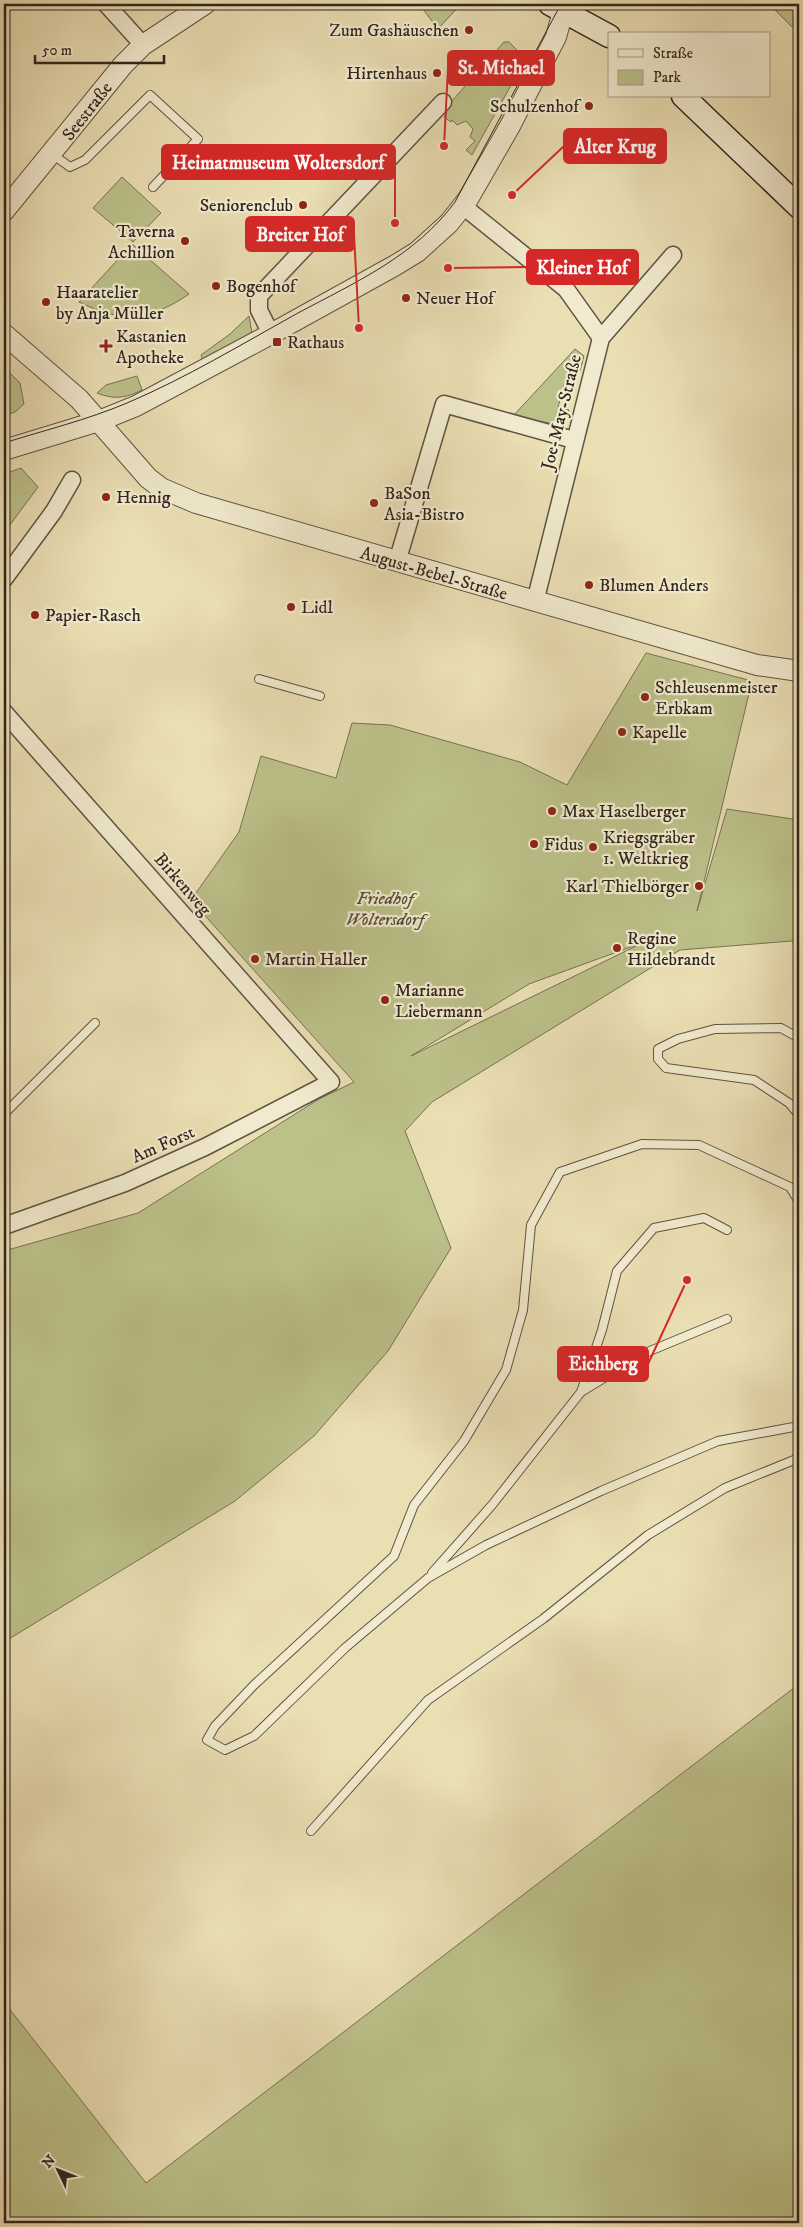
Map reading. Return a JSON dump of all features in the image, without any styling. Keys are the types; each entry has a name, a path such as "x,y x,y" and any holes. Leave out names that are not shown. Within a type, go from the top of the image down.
{"main road":[{"path":"559,6 608,35"},
{"path":"685,98 799,207"}],"street":[{"path":"106,4 143,45"},
{"name":"Seestraße","path":"4,212 123,65 143,45 205,4"},
{"path":"4,450 99,421 168,390 408,258 443,229 463,206 504,135 556,37 559,6"},
{"path":"271,334 259,310 259,296 443,102"},
{"path":"463,206 566,289 601,338"},
{"name":"Joe-May-Straße","path":"536,602 574,440 601,338 673,254"},
{"name":"August-Bebel-Straße","path":"4,334 79,398 134,463 161,488 196,503 757,665 799,671"},
{"path":"397,562 444,404 574,440"},
{"path":"4,579 54,511 72,480"},
{"name":"Birkenweg","path":"4,712 331,1082"},
{"name":"Am Forst","path":"4,1226 134,1179 205,1147 331,1082"}],"lane":[{"path":"52,154 70,167 85,160 150,95 198,139 153,188"},
{"path":"258,679 320,696"},
{"path":"4,1114 95,1023"},
{"path":"799,1038 781,1028 715,1028 678,1039 658,1049 658,1059 666,1068 754,1080 788,1102 799,1116"},
{"path":"727,1230 704,1218 654,1228 618,1271 602,1330 581,1392 492,1505 428,1578 345,1648 254,1736 225,1750 207,1740 215,1726 254,1685 394,1556 414,1505 464,1441 506,1370 523,1310 531,1225 560,1172 642,1144 699,1146 790,1187 799,1202"},
{"path":"581,1392 644,1354 727,1319"},
{"path":"428,1578 486,1545 601,1491 718,1441 799,1426"},
{"path":"311,1831 428,1700 543,1619 648,1535 725,1488 799,1458"}],"green space":[{"path":"419,4 461,4 438,29"},
{"path":"769,4 799,4 799,34"},
{"path":"504,42 509,42 524,57 524,62 472,155 466,150 475,141 470,137 473,129 466,121 457,125 452,120 451,122 444,117 447,113 444,110"},
{"path":"122,177 161,213 133,242 93,208"},
{"path":"132,244 189,294 161,310 135,316 108,313 79,302"},
{"path":"249,316 252,333 203,361 201,355 230,334"},
{"path":"575,349 584,356 580,371 569,368 558,407 569,410 564,426 513,416"},
{"path":"4,367 20,383 24,404 15,412 4,416"},
{"path":"137,376 142,390 136,393 109,397 97,393 106,385"},
{"path":"21,468 38,487 4,533 4,474"},
{"name":"Friedhof Woltersdorf","path":"646,653 752,681 697,911 727,809 799,820 799,944 792,941 680,950 432,1102 405,1131 451,1248 388,1351 314,1436 235,1501 4,1642 4,1251 138,1213 319,1099 354,1082 191,900 239,832 261,756 336,778 352,723 390,725 520,762 567,785","holes":["638,945 411,1056 529,984"]},
{"path":"799,1684 799,2223 4,2223 4,2002 146,2183"}],"tram line":[{"path":"4,443 97,415 171,383 363,278 403,253 422,238 455,202 561,4"}],"place":[{"name":"Zum Gashäuschen","path":"469,30"},
{"name":"Hirtenhaus","path":"437,73"},
{"name":"Schulzenhof","path":"589,106"},
{"name":"St. Michael","path":"444,146"},
{"name":"Alter Krug","path":"512,195"},
{"name":"Seniorenclub","path":"303,205"},
{"name":"Heimatmuseum Woltersdorf","path":"395,223"},
{"name":"Taverna Achillion","path":"185,241"},
{"name":"Kleiner Hof","path":"448,268"},
{"name":"Bogenhof","path":"216,286"},
{"name":"Neuer Hof","path":"406,298"},
{"name":"Haaratelier by Anja Müller","path":"46,302"},
{"name":"Breiter Hof","path":"359,328"},
{"name":"Rathaus","path":"277,342"},
{"name":"Kastanien Apotheke","path":"106,346"},
{"name":"Hennig","path":"106,497"},
{"name":"BaSon Asia-Bistro","path":"374,503"},
{"name":"Blumen Anders","path":"589,585"},
{"name":"Lidl","path":"291,607"},
{"name":"Papier-Rasch","path":"35,615"},
{"name":"Schleusenmeister Erbkam","path":"645,697"},
{"name":"Kapelle","path":"622,732"},
{"name":"Max Haselberger","path":"552,811"},
{"name":"Fidus","path":"534,844"},
{"name":"Kriegsgräber 1. Weltkrieg","path":"593,847"},
{"name":"Karl Thielbörger","path":"699,886"},
{"name":"Regine Hildebrandt","path":"617,948"},
{"name":"Martin Haller","path":"255,959"},
{"name":"Marianne Liebermann","path":"385,1000"},
{"name":"Eichberg","path":"687,1280"}]}
